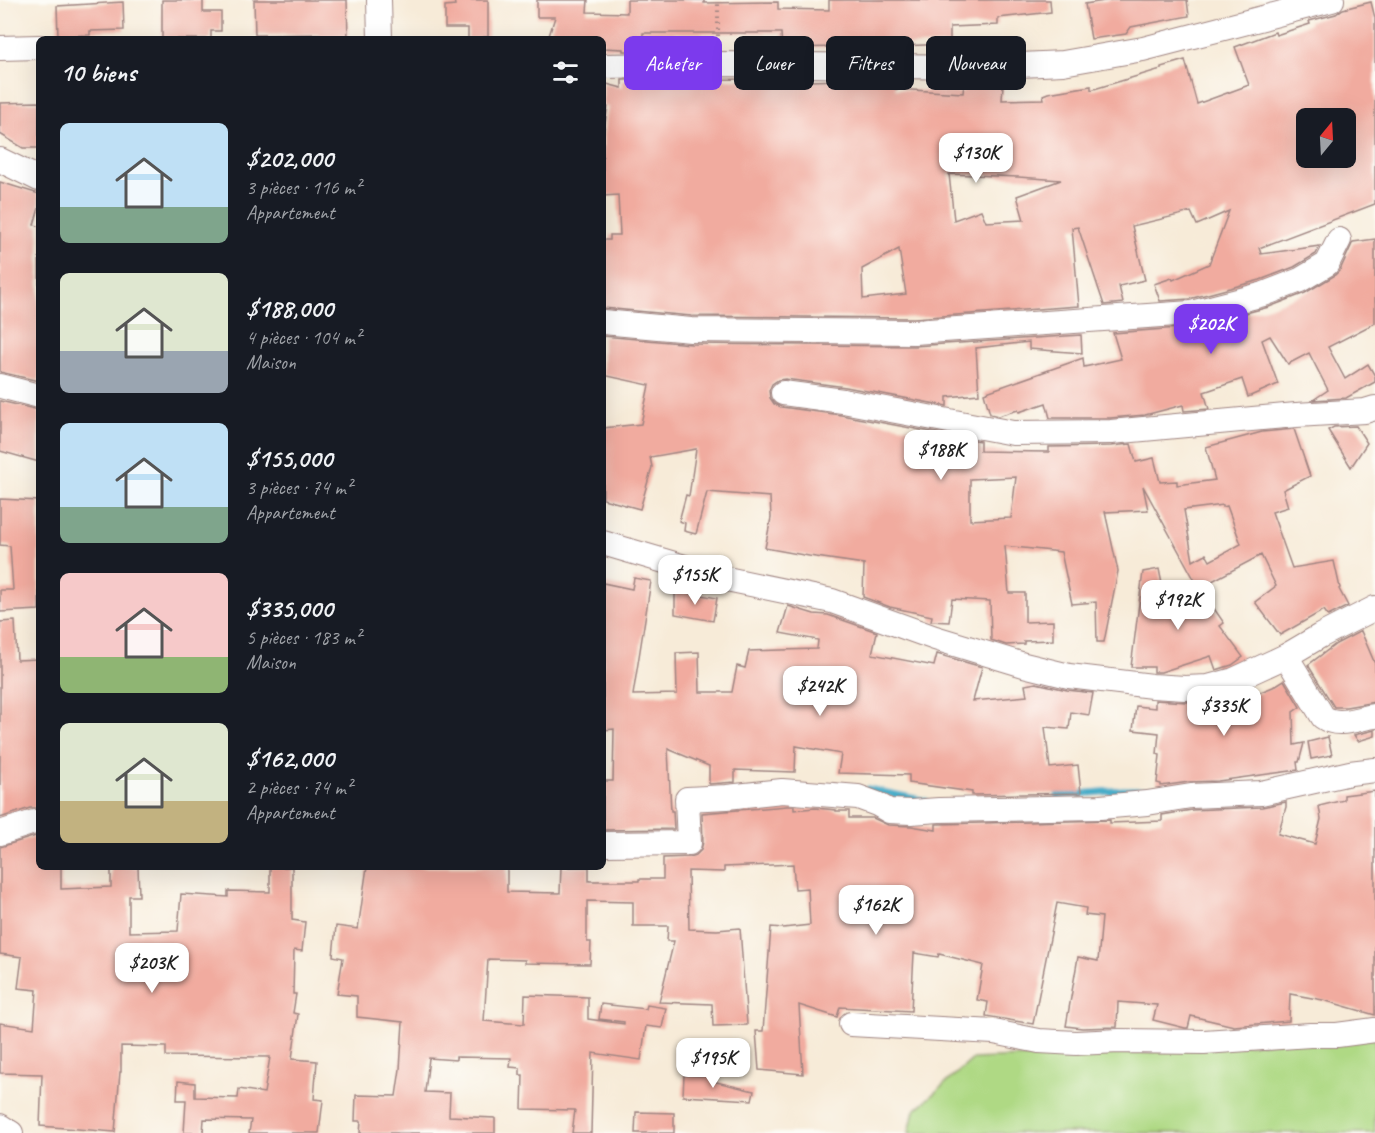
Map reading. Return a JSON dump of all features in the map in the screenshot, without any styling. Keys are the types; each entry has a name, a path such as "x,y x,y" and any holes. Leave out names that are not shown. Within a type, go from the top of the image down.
{"street":[{"path":"379,0 380,36"},
{"path":"722,64 975,67 1063,63 1143,49 1332,0"},
{"path":"0,48 36,47"},
{"path":"606,66 624,66"},
{"path":"0,160 36,178"},
{"path":"606,322 691,330 914,332 1191,313 1264,294 1300,280 1327,264 1339,240"},
{"path":"0,386 36,395"},
{"path":"783,393 843,401 1013,433 1111,432 1365,411 1375,408"},
{"path":"606,544 722,578 832,601 935,638 1024,665 1069,676 1152,686 1208,687 1234,680 1286,656 1320,636 1375,609"},
{"path":"1286,656 1323,717 1329,721 1341,723 1375,716"},
{"path":"606,844 689,843 687,798 782,792 833,795 858,797 889,811 911,812 1100,807 1191,796 1261,793 1350,773 1375,770"},
{"path":"0,833 36,822"},
{"path":"851,1024 994,1032 1040,1041 1076,1043 1141,1040 1204,1042 1337,1035 1375,1030"},
{"path":"0,1126 11,1133"}],"path":[{"path":"717,36 718,0"}],"green space":[{"path":"1375,1034 1375,1133 909,1133 914,1111 973,1059 1149,1052"}],"building":[{"path":"162,0 203,0 203,12 221,12 221,31 211,31 211,36 162,36"},
{"path":"254,0 347,0 348,36 255,35"},
{"path":"454,0 488,0 488,36 468,36 468,28 445,28 445,6 455,5"},
{"path":"537,0 588,0 587,12 627,13 627,0 704,0 704,3 778,2 778,9 829,10 829,0 1050,0 1051,12 998,18 998,25 950,27 950,36 926,36 926,45 914,45 914,36 826,36 826,47 814,47 814,36 781,36 781,33 643,33 643,36 624,36 624,51 623,49 606,48 606,36 549,36 555,17 537,17"},
{"path":"1111,0 1187,0 1189,16 1131,27 1126,34 1091,39 1085,4"},
{"path":"123,2 124,30 90,31 90,35 58,36 57,6"},
{"path":"1371,2 1375,18 1375,204 1259,248 1261,254 1320,246 1316,254 1294,267 1260,280 1189,299 1160,301 1154,284 1172,278 1173,280 1209,264 1229,211 1197,225 1191,212 1132,226 1145,280 1119,286 1123,303 1104,305 1078,227 1072,228 1079,306 914,318 692,316 606,308 606,240 610,240 610,235 620,235 618,195 606,196 608,107 606,107 606,84 622,88 622,80 624,80 624,90 722,90 722,79 734,79 734,90 814,90 814,81 826,81 826,90 912,90 963,93 963,90 1003,90 1002,100 1044,99 1043,95 1048,93 1091,86 1091,90 1185,60 1197,104 1249,85 1235,47 1275,32 1276,35 1310,24 1309,21","holes":["949,174 1061,180 1017,196 1024,220 986,222 981,210 954,220","899,249 906,294 863,299 862,269"]},
{"path":"36,102 36,148 23,148 0,134 0,103"},
{"path":"0,182 36,193 34,225 36,225 36,380 0,372"},
{"path":"1375,239 1375,323 1328,347 1345,379 1368,364 1375,376 1375,382 1346,398 1313,400 1328,390 1309,353 1288,364 1270,336 1262,340 1278,384 1248,397 1242,379 1204,392 1209,409 1184,411 1183,405 1145,415 1110,418 1050,418 1046,403 1019,412 1018,410 998,416 990,414 984,393 1083,358 1084,367 1121,359 1113,333 1192,327 1269,307 1305,293 1334,276 1340,270 1353,242"},
{"path":"1081,335 1082,353 1029,349 1029,342 976,348 979,394 947,397 947,406 846,387 785,379 772,384 769,391 770,398 774,404 781,407 841,415 980,441 980,451 1049,452 1049,447 1131,444 1136,462 1154,458 1160,482 1177,481 1177,485 1215,480 1206,447 1262,432 1294,429 1310,476 1283,490 1288,507 1272,512 1292,568 1334,561 1339,589 1348,606 1328,616 1324,610 1280,635 1255,602 1276,586 1261,555 1199,588 1143,486 1148,510 1105,512 1118,571 1104,642 1097,642 1096,602 1072,604 1061,552 1005,546 1009,593 1025,593 1025,622 1053,621 1053,640 1024,641 1024,644 1006,645 991,640 990,601 952,599 949,622 931,621 932,616 890,607 863,597 864,564 765,548 771,518 770,497 707,492 696,534 684,531 685,523 679,521 686,495 689,496 696,449 650,457 652,467 640,509 606,500 606,428 641,424 649,385 606,376 606,336 691,344 914,346","holes":["1016,477 1011,518 970,520 970,479","1223,505 1223,507 1227,506 1241,544 1210,561 1206,554 1193,561 1184,510"]},
{"path":"0,401 36,409 36,461 0,451"},
{"path":"1356,426 1367,443 1351,467 1328,430 1334,427"},
{"path":"0,499 36,501 36,610 0,612 0,590 13,590 10,546 0,545"},
{"path":"1159,569 1167,609 1206,597 1224,623 1220,626 1243,657 1232,665 1216,670 1211,656 1161,672 1154,672 1154,667 1131,667 1143,572"},
{"path":"634,578 651,581 633,695 677,694 676,653 699,652 700,692 732,692 737,666 745,668 749,651 817,649 818,640 780,633 788,606 814,614 828,615 877,632 872,654 934,666 937,654 982,667 973,701 1027,696 1025,685 1036,683 1093,693 1089,715 1071,712 1069,729 1045,727 1050,768 1078,765 1081,793 972,795 972,792 909,783 909,775 838,773 841,754 796,746 795,772 735,770 735,782 709,784 709,766 668,749 674,829 606,830 606,781 613,781 614,729 606,730 606,584 632,589"},
{"path":"675,590 717,598 713,621 675,614"},
{"path":"15,621 17,660 36,659 36,808 0,818 0,622"},
{"path":"1361,631 1375,664 1375,702 1334,707 1308,665 1336,644"},
{"path":"1284,680 1300,707 1293,712 1294,745 1304,743 1299,762 1297,762 1298,770 1218,781 1161,786 1157,783 1160,755 1157,754 1159,733 1133,730 1136,706 1155,708 1155,700 1186,702 1221,698 1225,699 1226,706 1273,687"},
{"path":"1375,730 1375,736 1358,741 1354,735"},
{"path":"1328,737 1332,755 1311,759 1308,742"},
{"path":"1375,791 1375,1015 1323,1000 1290,994 1289,1021 1234,1026 1191,1016 1188,1028 1185,1028 1153,1020 1157,1005 1118,1002 1117,1027 1066,1026 1078,957 1098,961 1102,917 1085,915 1086,908 1057,903 1033,1024 986,1016 988,1002 977,1000 983,965 939,954 938,957 914,953 911,1011 840,1007 837,1017 799,1005 803,1074 759,1070 756,1031 763,1031 771,927 810,925 808,888 795,889 793,864 724,867 724,872 688,871 689,929 740,928 747,1025 713,1026 712,1004 659,1002 674,941 667,941 668,926 633,926 633,902 587,901 587,942 591,942 590,964 525,963 525,960 488,959 484,1021 524,1024 525,995 588,997 588,1019 624,1024 624,1022 599,1019 601,1004 646,1009 647,1005 666,1008 662,1028 646,1026 641,1060 593,1053 591,1133 572,1133 575,1110 522,1109 523,1075 520,1075 520,1068 510,1067 511,1058 456,1057 456,1060 429,1058 425,1092 450,1093 449,1116 495,1118 495,1133 360,1133 361,1121 355,1121 356,1095 396,1096 403,1022 357,1017 357,996 337,994 343,958 333,956 336,926 358,929 367,870 507,870 507,892 560,893 561,870 589,870 589,881 663,879 663,858 690,857 701,850 702,813 787,806 794,806 794,810 815,808 849,811 849,818 873,818 888,825 936,830 936,824 1162,821 1162,815 1192,810 1262,807 1286,802 1278,834 1315,844 1321,819 1319,806 1344,800 1344,795"},
{"path":"36,836 36,870 61,870 61,889 111,887 111,870 138,870 139,896 129,896 129,932 178,931 181,894 228,897 228,891 270,892 270,870 292,870 292,920 305,922 302,951 294,950 293,994 296,994 293,1013 298,1014 292,1059 317,1061 314,1099 323,1100 319,1133 249,1133 251,1120 204,1119 203,1133 184,1133 186,1100 177,1100 178,1081 195,1083 195,1097 238,1098 239,1089 264,1093 270,1057 166,1056 166,1047 121,1046 121,1072 115,1132 40,1126 42,1074 0,1073 0,1023 34,1028 37,990 18,988 22,957 0,954 0,847"},
{"path":"684,1075 712,1076 712,1081 754,1091 752,1100 683,1096"},
{"path":"636,1112 674,1113 674,1133 635,1133"}],"waterway":[{"path":"868,789 925,801"},
{"path":"1058,796 1123,790 1157,790"}]}
